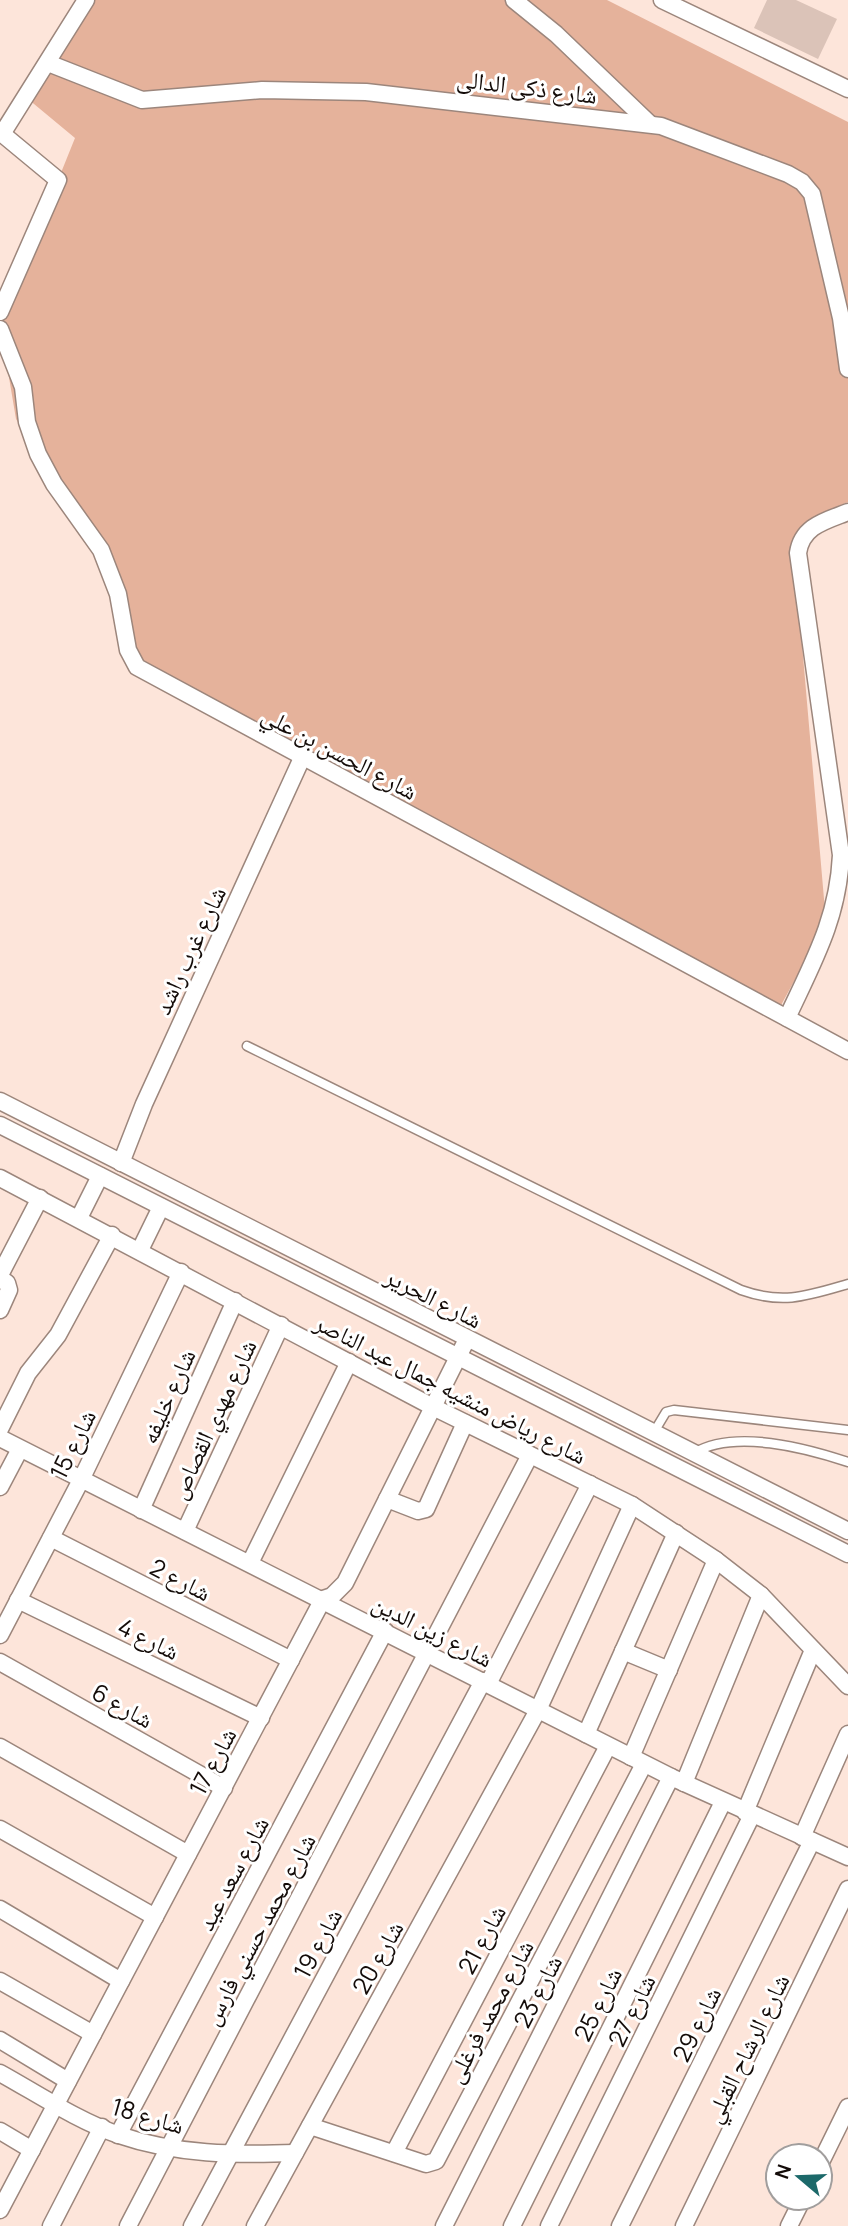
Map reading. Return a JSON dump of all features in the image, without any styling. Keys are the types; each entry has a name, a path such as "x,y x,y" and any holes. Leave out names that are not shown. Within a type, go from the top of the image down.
{"street":[{"path":"1,308 57,184 55,176 1,133 86,0"},
{"path":"514,0 556,34 650,124"},
{"path":"663,0 848,89"},
{"name":"شارع ذكى الدالى","path":"48,63 142,100 262,90 366,92 554,111 681,131 802,182 812,194 841,318 848,369"},
{"name":"شارع الحسن بن علي","path":"0,329 23,387 27,422 38,454 106,561 118,594 131,660 146,673 848,1051"},
{"path":"787,1018 833,918 841,855 798,553 800,539 806,532 848,512"},
{"name":"شارع غرب راشد","path":"121,1163 144,1104 302,758"},
{"name":"شارع الحرير","path":"0,1101 848,1531"},
{"name":"شارع الحرير","path":"0,1125 848,1555"},
{"path":"79,1218 100,1176"},
{"name":"شارع رياض منشيه جمال عبد الناصر","path":"0,1178 433,1407 632,1504 716,1560 761,1595 848,1686"},
{"path":"0,1310 9,1290 7,1283 1,1279 1,1273 40,1198"},
{"path":"140,1250 161,1207"},
{"path":"199,1226 209,1208"},
{"path":"226,1240 235,1221"},
{"path":"0,1429 28,1373 58,1335 112,1235"},
{"name":"شارع 15","path":"0,1634 81,1480 181,1272"},
{"name":"شارع خليفه","path":"141,1510 235,1301"},
{"name":"شارع مهدي القصاص","path":"185,1531 281,1325"},
{"name":"شارع 17","path":"2,2203 323,1599 332,1596 345,1583 467,1339"},
{"path":"250,1563 349,1362"},
{"path":"387,1499 418,1511 426,1509 465,1423"},
{"path":"645,1452 654,1434"},
{"name":"شارع زين الدين","path":"0,1438 323,1599 608,1746 723,1802 848,1857"},
{"path":"0,1487 20,1449"},
{"name":"شارع محمد حسني فارس","path":"128,2226 429,1654 530,1455"},
{"name":"شارع 19","path":"192,2226 590,1484"},
{"name":"شارع 20","path":"255,2226 538,1710 632,1504"},
{"path":"586,1734 676,1533"},
{"name":"شارع 2","path":"51,1538 291,1660"},
{"path":"638,1760 669,1670 716,1560"},
{"name":"شارع 23","path":"444,2226 677,1780 761,1595"},
{"name":"شارع 4","path":"18,1600 261,1718"},
{"name":"شارع سعد عيد","path":"118,2135 385,1631"},
{"name":"شارع 27","path":"550,2226 749,1813 813,1650"},
{"path":"623,1651 669,1670"},
{"name":"شارع 6","path":"0,1662 224,1788"},
{"name":"شارع 29","path":"620,2226 807,1839 848,1734"},
{"name":"شارع 21","path":"394,2153 608,1746"},
{"path":"0,1747 188,1854"},
{"name":"شارع محمد فرغلى","path":"310,2126 426,2164 436,2161 638,1760"},
{"name":"شارع 25","path":"512,2226 723,1802"},
{"path":"0,1829 155,1917"},
{"name":"شارع الرشاح القبلي","path":"690,2224 848,1889"},
{"path":"0,1909 121,1981"},
{"path":"0,1981 93,2034"},
{"path":"0,2040 68,2081"},
{"name":"شارع 18","path":"0,2073 118,2135 169,2148 230,2155 295,2152"},
{"path":"831,2142 848,2107"},
{"path":"51,2226 102,2127"},
{"path":"0,2131 32,2150"}],"lane":[{"path":"247,1046 741,1290 766,1299 792,1299 848,1284"},
{"path":"654,1434 666,1412 674,1410 848,1430"},
{"path":"694,1453 706,1446 734,1441 809,1451 848,1462"}],"shaded area":[{"path":"81,0 607,0 848,122 848,502 816,516 794,552 826,922 779,1009 127,654 116,586 16,419 0,324 75,138 28,99"}],"building":[{"path":"767,0 796,0 837,19 818,59 754,28"}]}
